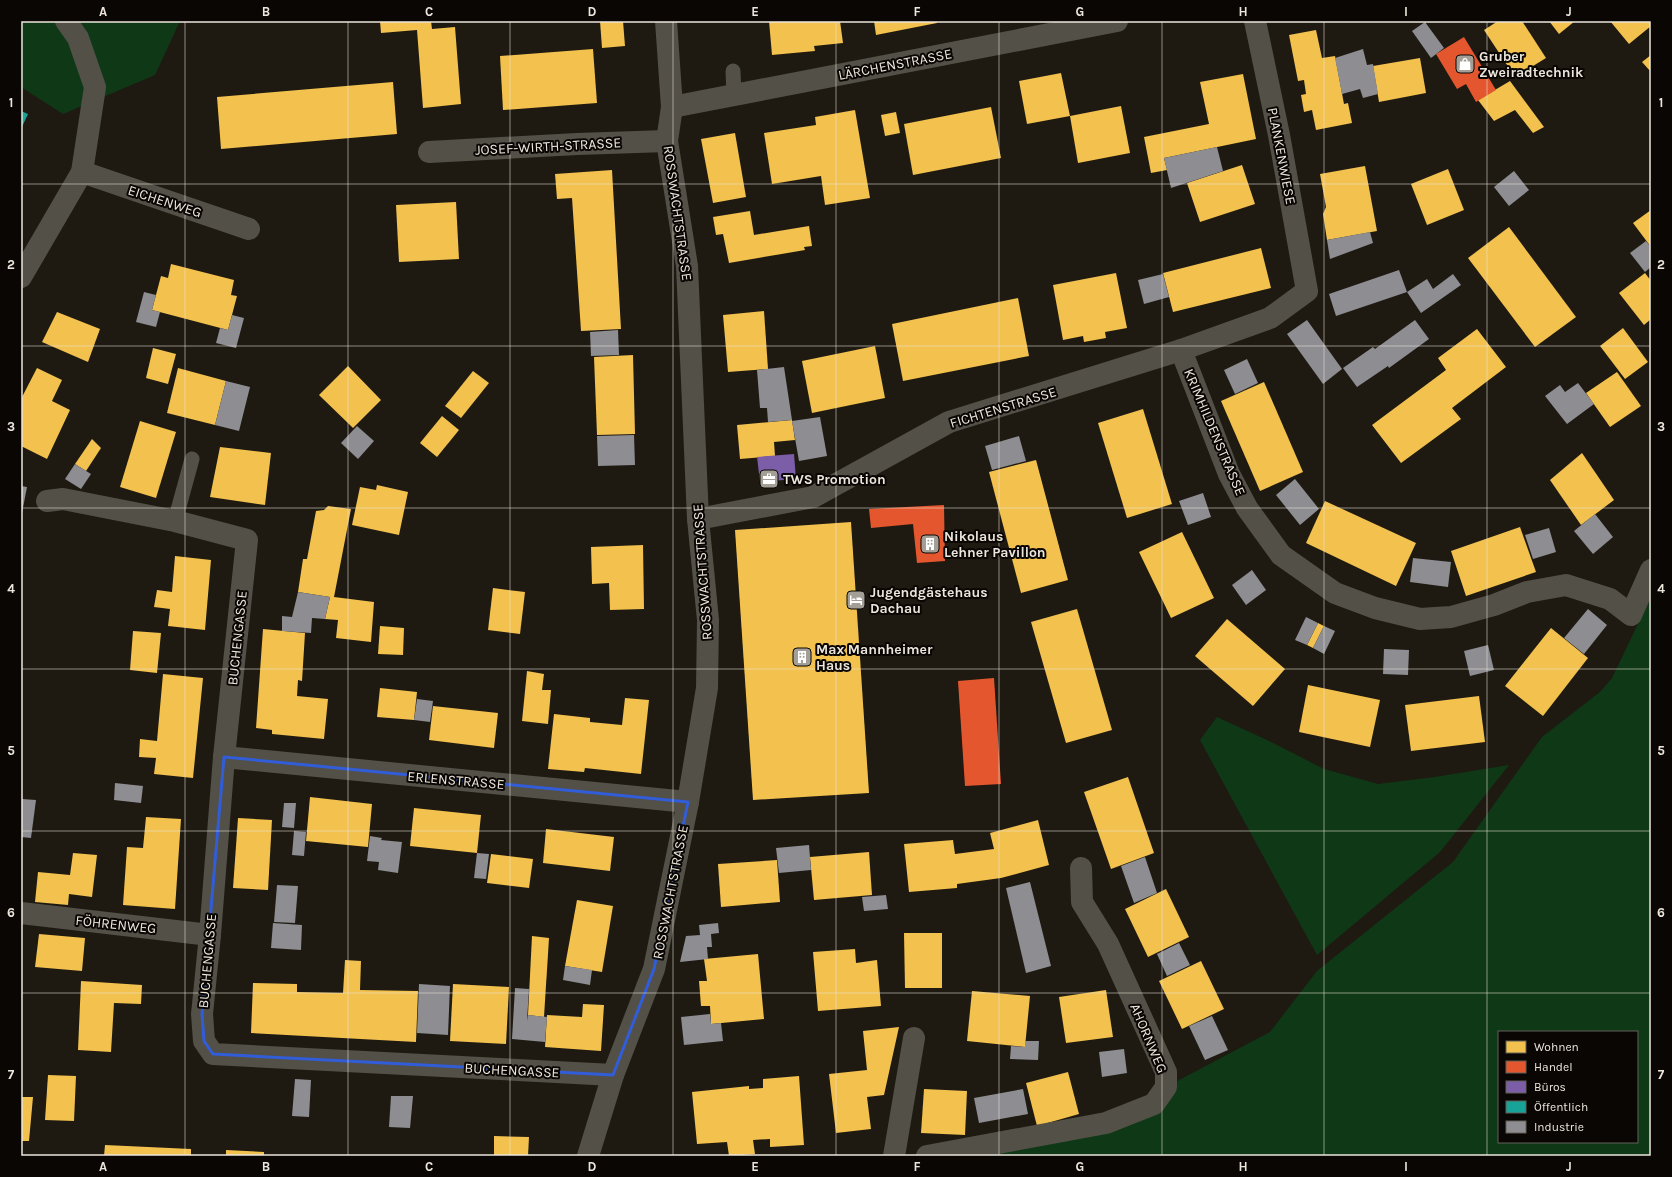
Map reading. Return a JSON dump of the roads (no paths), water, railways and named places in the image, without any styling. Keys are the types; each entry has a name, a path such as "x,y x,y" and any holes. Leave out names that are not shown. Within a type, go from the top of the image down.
{"street":[{"path":"21,278 82,172 95,87 78,38 66,21"},
{"name":"ROSSWACHTSTRASSE","path":"588,1156 613,1075 654,969 688,802 707,688 708,620 698,519 687,266 667,141 672,107 666,21"},
{"name":"LÄRCHENSTRASSE","path":"672,107 1118,21"},
{"name":"PLANKENWIESE","path":"1255,21 1279,135 1308,291"},
{"name":"JOSEF-WIRTH-STRASSE","path":"429,152 667,141"},
{"name":"EICHENWEG","path":"82,172 249,229"},
{"name":"FICHTENSTRASSE","path":"698,519 813,497 949,422 1181,350 1270,318 1308,291"},
{"name":"KRIMHILDENSTRASSE","path":"1181,350 1229,474 1247,508 1281,555 1335,593 1375,608 1420,619 1451,617 1494,605 1527,592 1566,585 1610,599 1630,615 1651,570"},
{"name":"BUCHENGASSE","path":"47,502 63,499 175,521 247,540 224,757 210,935 202,1014 204,1041 213,1054 613,1075"},
{"name":"ERLENSTRASSE","path":"224,757 688,802"},
{"name":"AHORNWEG","path":"927,1156 1106,1123 1154,1104 1166,1087 1166,1072 1160,1058 1108,944 1082,902 1081,868"},
{"name":"FÖHRENWEG","path":"21,913 210,935"},
{"path":"894,1156 914,1038"}],"lane":[{"path":"732,71 734,95"},
{"path":"175,521 192,459"}],"place":[{"name":"Gruber Zweiradtechnik","path":"1465,64"},
{"name":"TWS Promotion","path":"769,479"},
{"name":"Nikolaus Lehner Pavillon","path":"930,544"},
{"name":"Jugendgästehaus Dachau","path":"856,600"},
{"name":"Max Mannheimer Haus","path":"802,657"}]}
